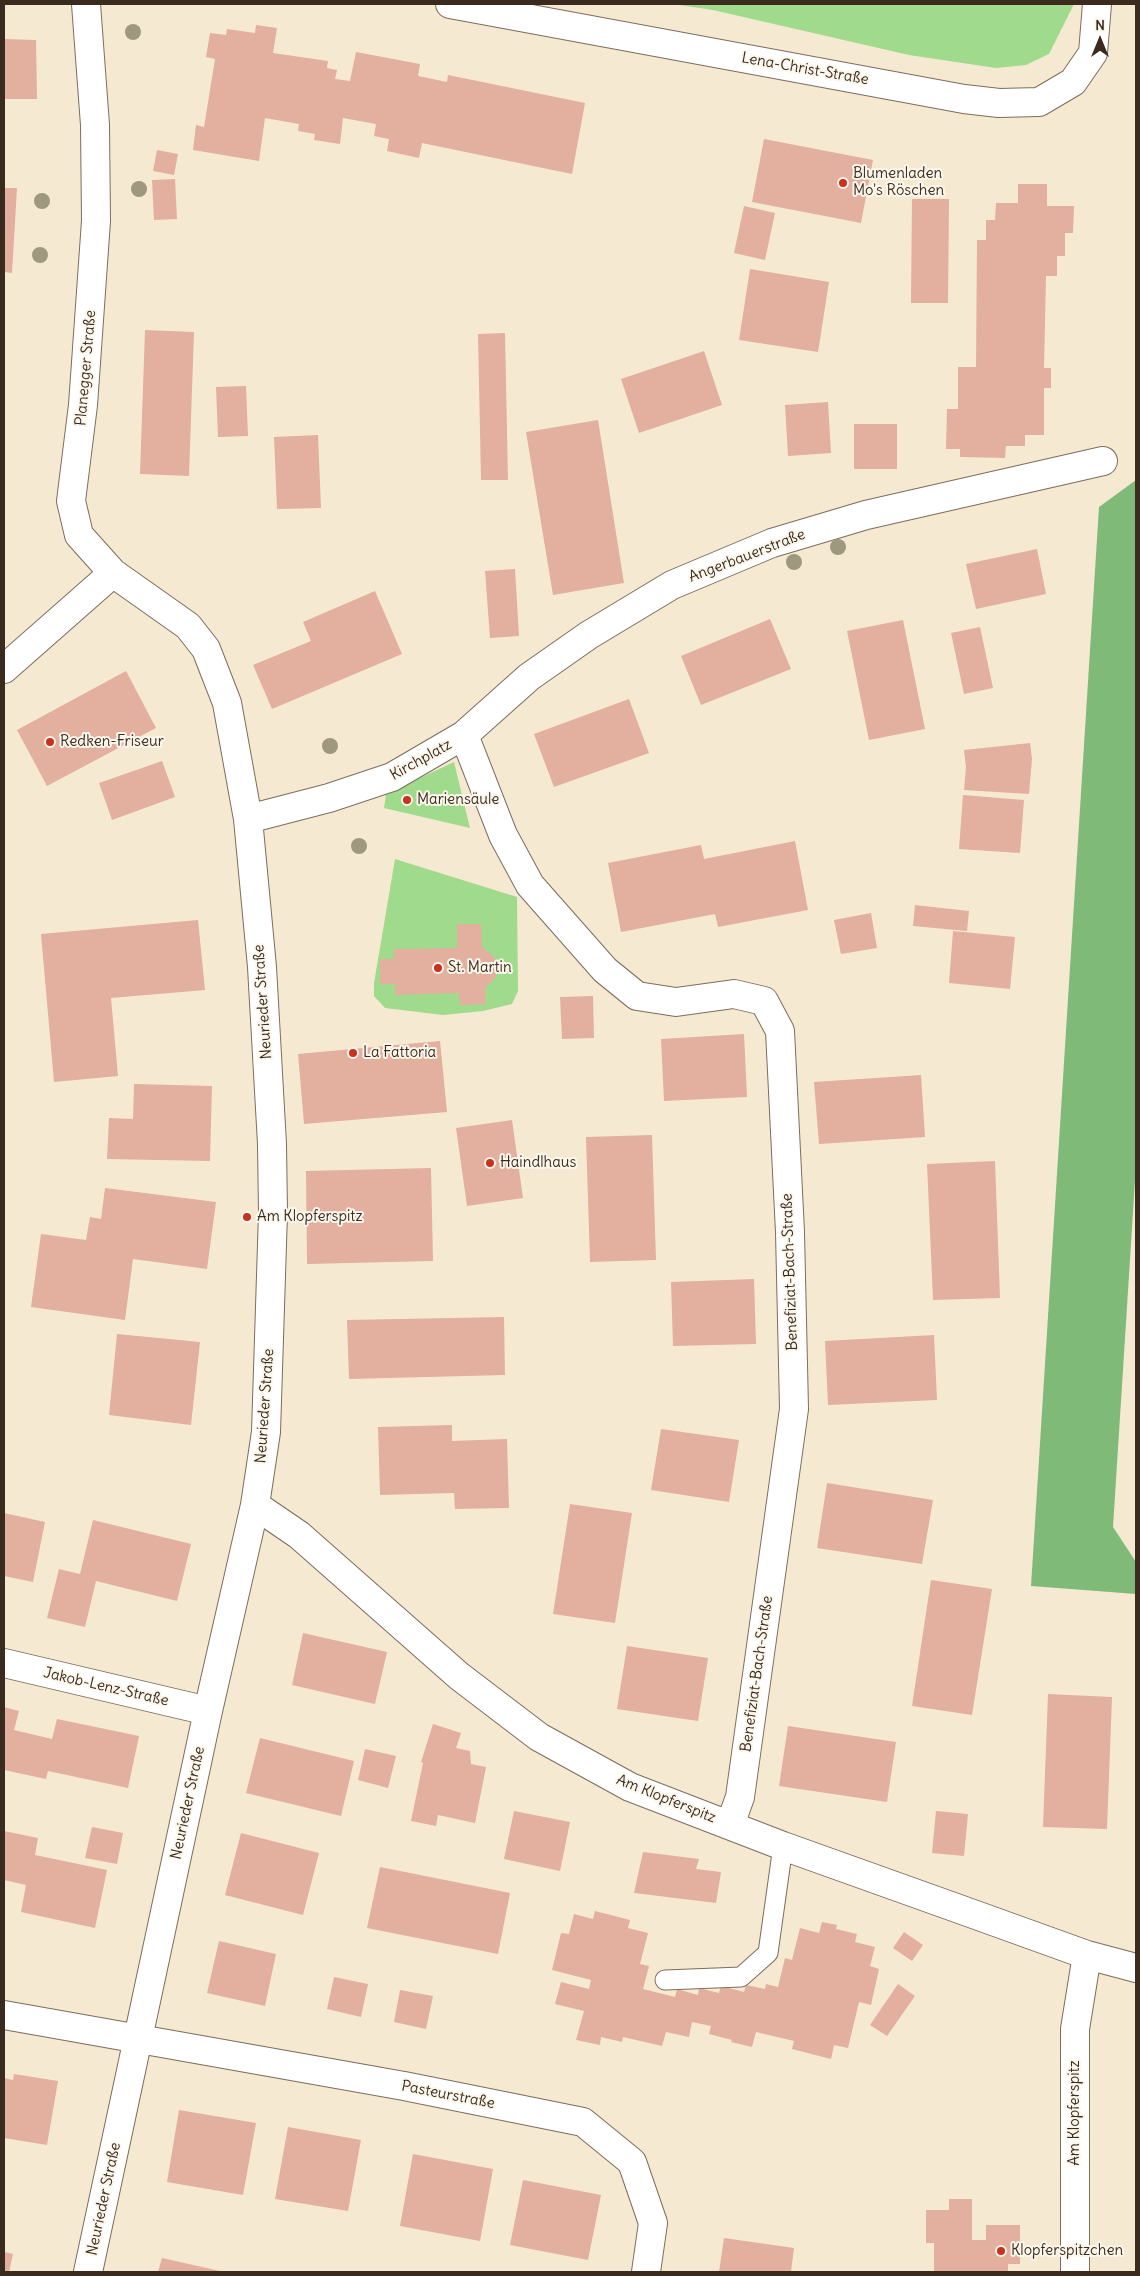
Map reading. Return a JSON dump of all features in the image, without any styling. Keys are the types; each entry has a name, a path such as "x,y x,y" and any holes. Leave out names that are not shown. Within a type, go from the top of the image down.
{"street":[{"name":"Planegger Straße","path":"86,4 95,125 96,221 83,405 71,501 79,535 113,574"},
{"name":"Lena-Christ-Straße","path":"450,4 964,99 999,103 1039,102 1073,82 1093,53 1097,4"},
{"name":"Angerbauerstraße","path":"464,735 529,677 589,635 672,585 772,543 866,514 1102,461"},
{"path":"4,669 113,574"},
{"name":"Neurieder Straße","path":"88,2272 208,1711 255,1506 266,1432 271,1297 272,1144 262,967 248,819 227,703 206,649 188,626 113,574"},
{"name":"Kirchplatz","path":"248,819 329,798 392,777 464,735 503,835 530,884"},
{"name":"Benefiziat-Bach-Straße","path":"530,884 605,970 638,996 676,1002 734,994 764,1001 780,1031 790,1232 794,1409 740,1797 730,1825"},
{"name":"Am Klopferspitz","path":"255,1506 300,1535 459,1676 539,1737 630,1787 783,1846 1087,1955 1136,1968"},
{"name":"Jakob-Lenz-Straße","path":"4,1663 208,1711"},
{"name":"Am Klopferspitz","path":"1075,2272 1075,2029 1087,1955"},
{"name":"Pasteurstraße","path":"4,2015 404,2086 583,2122 632,2162 653,2223 646,2272"}],"lane":[{"path":"665,1980 741,1977 768,1953 783,1846"}],"green space":[{"path":"673,4 1074,4 1049,54 1026,65 996,68 909,55 713,10"},
{"path":"1136,480 1136,1165 1113,1527 1136,1562 1136,1594 1031,1586 1099,507"},
{"path":"454,762 470,828 384,808 386,794"},
{"path":"395,859 517,897 518,991 512,1004 483,1011 443,1015 385,1008 374,996 374,983"}],"building":[{"path":"256,25 277,28 273,53 328,61 327,68 337,70 335,79 350,81 356,52 420,64 418,76 447,82 448,75 585,103 572,174 422,143 419,158 387,151 389,139 374,136 376,124 343,118 340,144 314,140 315,134 298,131 299,124 265,118 259,161 193,150 196,125 204,127 215,59 206,57 210,33 226,35 227,29 255,33"},
{"path":"4,39 36,40 37,99 4,99"},
{"path":"764,139 873,160 861,223 752,202"},
{"path":"157,150 178,154 174,175 153,171"},
{"path":"175,179 177,219 154,220 152,180"},
{"path":"1018,184 1047,184 1047,206 1074,206 1073,233 1065,233 1065,256 1057,256 1057,276 1046,276 1044,368 1051,368 1051,388 1044,388 1044,435 1025,435 1025,446 1006,446 1005,458 960,457 960,449 946,449 947,409 958,409 958,367 976,367 977,240 986,240 986,220 995,220 996,203 1018,203"},
{"path":"4,188 17,188 12,273 4,272"},
{"path":"912,199 949,199 948,303 911,303"},
{"path":"744,206 775,213 765,260 734,253"},
{"path":"750,269 829,282 818,352 739,340"},
{"path":"145,330 194,332 189,476 140,474"},
{"path":"505,333 508,480 481,480 478,334"},
{"path":"704,351 722,405 639,433 621,379"},
{"path":"246,386 248,436 218,437 216,387"},
{"path":"828,402 831,453 788,456 785,405"},
{"path":"598,420 624,583 553,595 526,432"},
{"path":"854,424 897,424 897,469 854,469"},
{"path":"318,435 321,508 277,509 274,437"},
{"path":"1037,549 1046,594 976,609 966,564"},
{"path":"515,569 519,636 490,638 485,571"},
{"path":"375,591 402,654 272,709 253,665 311,641 303,622"},
{"path":"770,619 791,669 701,705 681,656"},
{"path":"903,620 925,729 869,740 847,631"},
{"path":"980,627 993,688 964,694 951,633"},
{"path":"126,671 156,728 47,786 17,730"},
{"path":"629,699 649,753 554,787 534,734"},
{"path":"1030,743 1032,759 1029,794 964,790 966,767 964,750"},
{"path":"162,761 175,797 112,820 99,783"},
{"path":"963,795 1024,800 1020,853 959,849"},
{"path":"795,841 808,910 718,927 715,914 621,932 608,863 701,845 704,859"},
{"path":"915,905 969,911 967,931 913,926"},
{"path":"871,913 877,948 841,954 834,920"},
{"path":"198,920 205,990 111,998 118,1076 54,1082 41,934"},
{"name":"St. Martin","path":"457,924 481,924 482,947 495,958 496,977 485,988 486,1004 460,1005 459,993 395,995 395,984 380,984 380,959 394,959 394,949 457,948"},
{"path":"953,931 1015,937 1010,989 949,983"},
{"path":"593,996 594,1038 562,1039 560,997"},
{"path":"744,1034 747,1097 664,1101 661,1039"},
{"path":"440,1041 447,1112 304,1124 298,1054"},
{"path":"921,1075 925,1137 819,1144 814,1082"},
{"path":"134,1084 212,1086 210,1161 107,1159 109,1118 133,1119"},
{"name":"Haindlhaus","path":"512,1120 523,1198 467,1206 456,1128"},
{"path":"652,1135 656,1260 590,1262 586,1137"},
{"path":"995,1161 1000,1298 933,1300 927,1164"},
{"path":"431,1168 433,1261 307,1264 306,1171"},
{"path":"105,1188 216,1202 207,1269 133,1259 125,1320 31,1307 41,1234 86,1240 90,1217 101,1219"},
{"path":"754,1279 756,1344 673,1346 671,1282"},
{"path":"504,1317 505,1375 349,1379 347,1320"},
{"path":"117,1334 200,1342 191,1425 109,1415"},
{"path":"934,1335 937,1400 828,1405 825,1341"},
{"path":"452,1425 452,1441 507,1439 509,1508 455,1509 454,1493 380,1495 378,1427"},
{"path":"661,1429 739,1440 729,1502 651,1490"},
{"path":"827,1483 933,1500 922,1564 817,1548"},
{"path":"570,1504 632,1513 615,1623 553,1614"},
{"path":"4,1513 45,1522 33,1582 4,1576"},
{"path":"93,1520 191,1544 177,1601 96,1581 85,1627 47,1618 59,1569 80,1574"},
{"path":"931,1580 992,1589 972,1715 912,1706"},
{"path":"303,1633 387,1652 375,1704 292,1685"},
{"path":"627,1646 708,1658 698,1721 617,1709"},
{"path":"1048,1694 1112,1697 1107,1829 1043,1827"},
{"path":"4,1707 19,1711 14,1730 52,1739 57,1719 139,1736 128,1788 48,1771 46,1779 4,1770"},
{"path":"433,1724 461,1733 456,1748 470,1751 471,1764 486,1767 475,1823 438,1815 436,1826 411,1821 423,1763 421,1762"},
{"path":"788,1726 896,1742 887,1802 779,1786"},
{"path":"260,1738 354,1761 341,1816 246,1793"},
{"path":"365,1749 396,1756 388,1788 358,1780"},
{"path":"514,1811 570,1822 560,1871 504,1859"},
{"path":"936,1811 968,1814 964,1856 932,1853"},
{"path":"92,1827 123,1833 117,1864 85,1858"},
{"path":"4,1831 38,1838 35,1855 107,1870 95,1928 21,1912 26,1885 4,1880"},
{"path":"241,1833 319,1853 303,1915 225,1895"},
{"path":"643,1852 699,1859 696,1869 721,1872 716,1903 634,1893"},
{"path":"380,1867 510,1893 498,1954 367,1928"},
{"path":"595,1911 630,1920 628,1928 648,1933 640,1964 649,1966 643,1989 675,1997 677,1989 698,1995 699,1988 719,1993 721,1986 744,1992 746,1985 765,1989 766,1984 778,1987 785,1958 792,1960 800,1928 819,1933 822,1922 837,1925 836,1929 857,1934 855,1942 875,1947 870,1966 879,1969 871,2005 859,2002 848,2048 834,2045 831,2059 792,2049 794,2041 756,2032 752,2047 731,2042 732,2040 709,2034 711,2026 692,2022 689,2037 666,2032 662,2046 623,2037 622,2042 601,2037 600,2045 576,2040 584,2011 555,2004 561,1982 589,1989 591,1980 552,1970 561,1933 569,1934 574,1914 593,1919"},
{"path":"904,1932 923,1945 912,1961 893,1948"},
{"path":"219,1941 276,1954 265,2006 207,1993"},
{"path":"334,1977 368,1984 361,2017 327,2009"},
{"path":"898,1984 915,1996 887,2036 870,2025"},
{"path":"400,1990 433,1996 426,2029 394,2022"},
{"path":"14,2074 58,2081 47,2145 4,2138 4,2078 13,2080"},
{"path":"179,2110 256,2123 243,2195 167,2182"},
{"path":"288,2127 361,2140 348,2211 275,2199"},
{"path":"413,2154 493,2169 480,2241 400,2226"},
{"path":"523,2180 601,2195 588,2260 510,2245"},
{"path":"949,2199 972,2199 972,2240 986,2240 986,2225 1020,2225 1020,2264 1008,2264 1008,2272 934,2272 934,2243 926,2243 926,2210 949,2210"},
{"path":"724,2238 794,2248 791,2272 719,2272"},
{"path":"4,2252 13,2254 9,2272 4,2272"},
{"path":"162,2258 220,2271 220,2272 158,2272"}],"place":[{"name":"Blumenladen Mo's Röschen","path":"843,183"},
{"name":"Redken-Friseur","path":"50,742"},
{"name":"Mariensäule","path":"407,800"},
{"name":"St. Martin","path":"438,968"},
{"name":"La Fattoria","path":"353,1053"},
{"name":"Haindlhaus","path":"490,1163"},
{"name":"Am Klopferspitz","path":"247,1217"},
{"name":"Klopferspitzchen","path":"1001,2251"}]}
